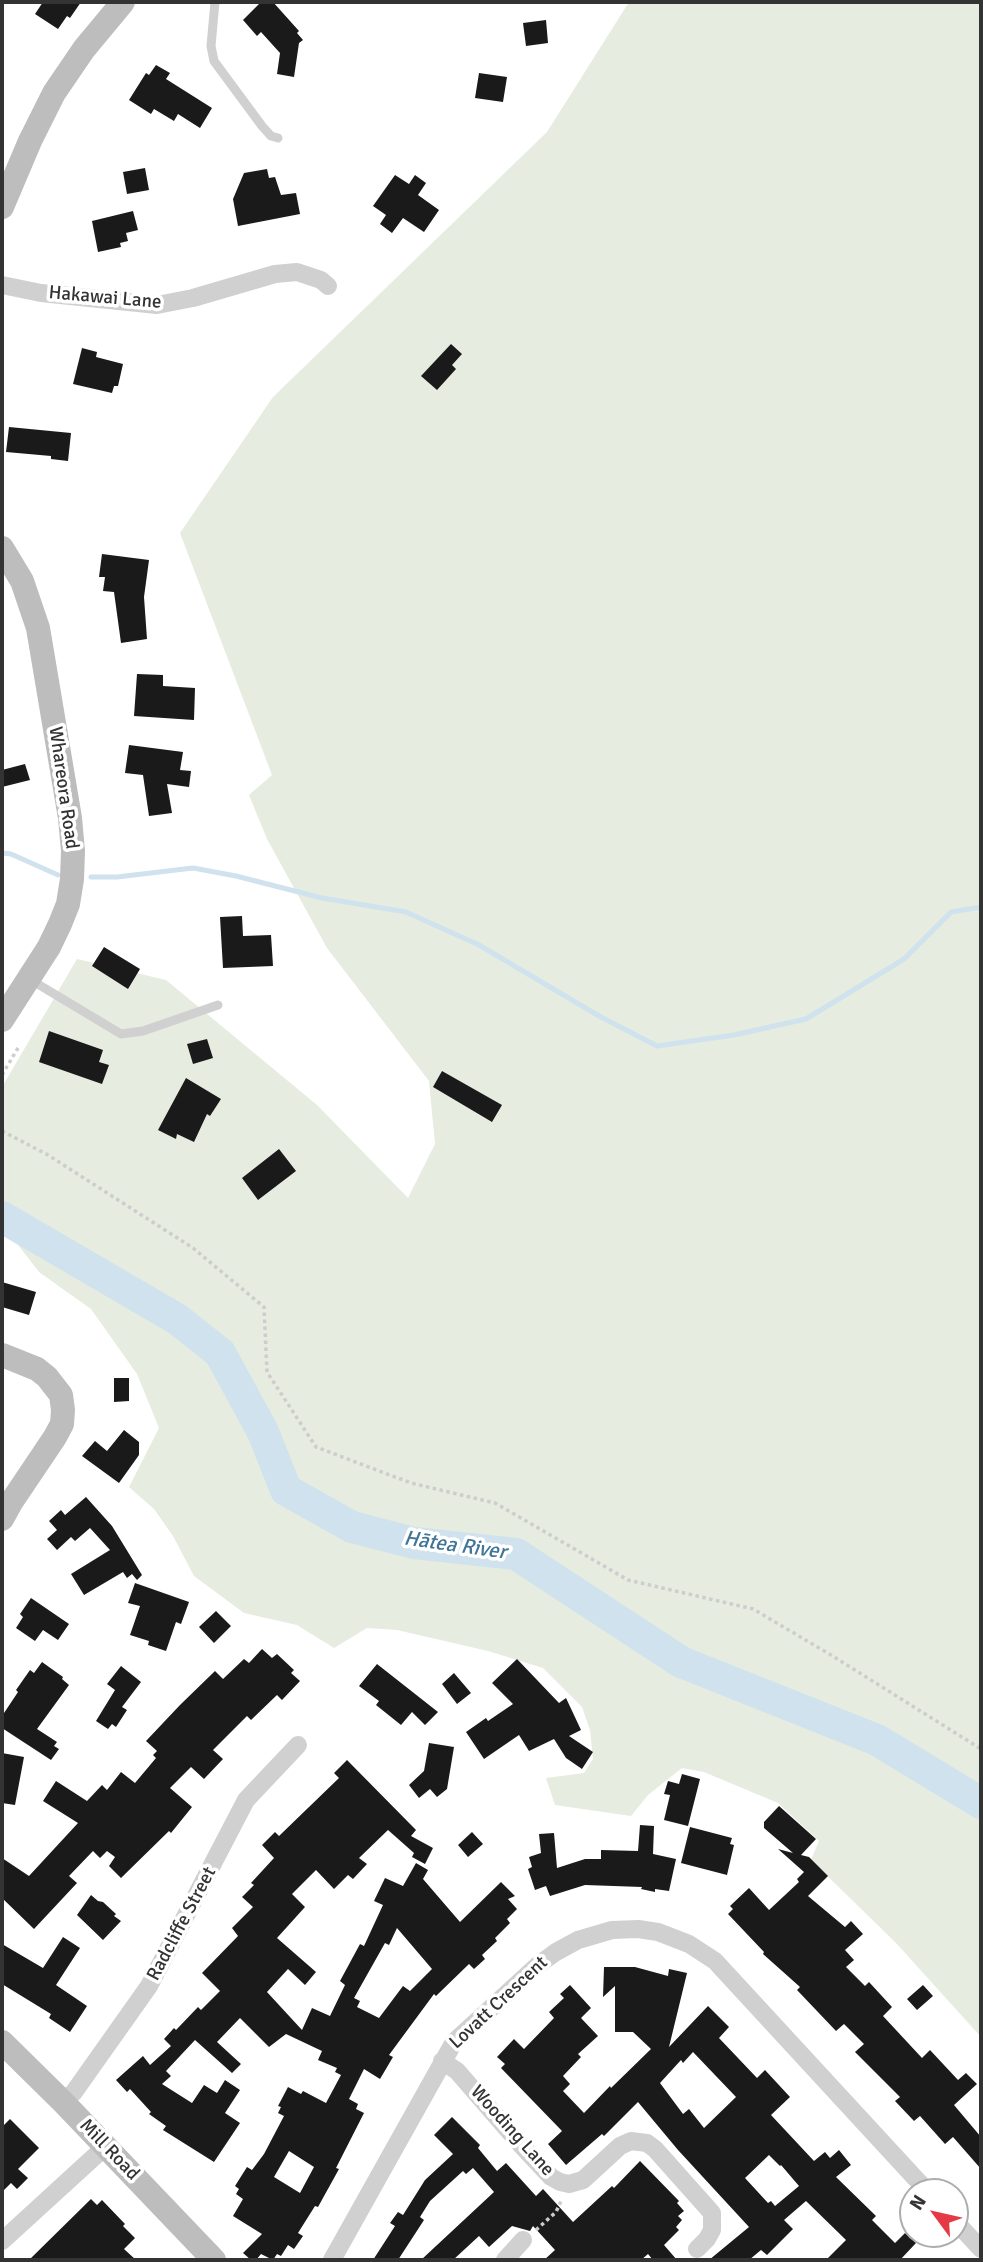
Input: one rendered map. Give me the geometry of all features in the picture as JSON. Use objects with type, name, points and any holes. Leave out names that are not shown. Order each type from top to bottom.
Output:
[{"type":"street","points":[[2,207],[54,93],[84,49],[123,2]]},
{"type":"street","name":"Hakawai Lane","points":[[2,285],[41,293],[157,305],[193,298],[275,274],[297,272],[321,280],[328,286]]},
{"type":"street","name":"Whareora Road","points":[[2,548],[22,582],[38,628],[70,818],[73,851],[68,904],[49,947],[2,1020]]},
{"type":"street","points":[[2,1355],[47,1377],[61,1395],[63,1410],[62,1424],[55,1437],[2,1519]]},
{"type":"street","name":"Radcliffe Street","points":[[63,2102],[74,2092],[149,1986],[246,1800],[298,1745]]},
{"type":"street","name":"Lovatt Crescent","points":[[332,2260],[454,2042],[538,1965],[556,1952],[598,1933],[639,1929],[658,1932],[689,1944],[715,1961],[915,2178]]},
{"type":"street","name":"Mill Road","points":[[2,2042],[214,2260]]},
{"type":"street","name":"Wooding Lane","points":[[442,2061],[457,2071],[551,2177],[569,2184],[583,2180],[620,2146],[631,2141],[647,2143],[712,2213],[712,2230],[697,2249]]},
{"type":"street","points":[[2,2241],[106,2146]]},
{"type":"street","points":[[969,2236],[981,2249]]},
{"type":"street","points":[[505,2260],[523,2240]]},
{"type":"lane","points":[[215,2],[211,46],[214,61],[262,127],[271,136],[278,138]]},
{"type":"lane","points":[[30,979],[121,1034],[143,1031],[218,1005]]},
{"type":"path","points":[[2,1075],[18,1048]]},
{"type":"path","points":[[2,1131],[48,1155],[193,1248],[264,1307],[267,1372],[316,1447],[411,1483],[495,1503],[628,1580],[753,1609],[981,1749]]},
{"type":"path","points":[[523,2240],[556,2212],[569,2184]]},
{"type":"shaded area","points":[[629,2],[981,2],[981,2037],[896,1943],[811,1860],[819,1841],[778,1803],[704,1772],[682,1768],[648,1795],[631,1816],[555,1805],[546,1778],[584,1773],[593,1759],[590,1730],[582,1707],[543,1668],[488,1651],[397,1630],[367,1628],[334,1648],[297,1625],[244,1613],[194,1576],[173,1536],[154,1509],[129,1487],[159,1428],[137,1374],[91,1309],[39,1272],[15,1241],[2,1233],[2,1087],[77,959],[166,980],[317,1105],[408,1198],[435,1144],[429,1081],[327,948],[267,839],[249,795],[272,775],[180,533],[273,397],[547,132]]},
{"type":"building","points":[[43,2],[81,2],[58,29],[35,14]]},
{"type":"building","points":[[261,2],[273,2],[299,31],[297,33],[303,40],[299,43],[294,77],[277,74],[280,53],[261,32],[257,36],[243,20]]},
{"type":"building","points":[[546,20],[548,43],[526,46],[523,23]]},
{"type":"building","points":[[156,65],[170,73],[166,79],[212,108],[200,128],[178,114],[174,121],[154,109],[151,114],[129,100],[146,73],[149,75]]},
{"type":"building","points":[[479,73],[507,77],[503,102],[475,98]]},
{"type":"building","points":[[145,168],[149,190],[127,194],[123,172]]},
{"type":"building","points":[[267,169],[269,178],[275,177],[281,195],[296,193],[300,214],[238,226],[233,199],[244,173]]},
{"type":"building","points":[[395,175],[409,184],[415,175],[426,183],[418,195],[439,210],[424,232],[403,218],[392,233],[380,224],[386,215],[373,206]]},
{"type":"building","points":[[133,211],[138,230],[126,233],[128,241],[120,243],[121,247],[98,252],[92,221]]},
{"type":"building","points":[[451,344],[462,354],[452,365],[456,369],[437,390],[421,376]]},
{"type":"building","points":[[82,348],[97,352],[96,357],[123,364],[118,386],[114,386],[112,393],[73,384]]},
{"type":"building","points":[[9,427],[71,433],[68,461],[51,459],[51,456],[6,452]]},
{"type":"building","points":[[102,554],[149,560],[144,597],[147,639],[121,643],[114,592],[103,591],[105,577],[99,577]]},
{"type":"building","points":[[137,674],[163,675],[163,686],[195,688],[194,720],[134,716]]},
{"type":"building","points":[[129,745],[183,752],[180,770],[191,771],[189,787],[167,784],[172,813],[149,816],[143,775],[125,773]]},
{"type":"building","points":[[25,764],[30,780],[2,787],[2,770]]},
{"type":"building","points":[[242,916],[243,936],[271,935],[273,966],[223,968],[220,917]]},
{"type":"building","points":[[104,947],[140,969],[128,989],[92,966]]},
{"type":"building","points":[[49,1031],[103,1050],[99,1062],[109,1065],[102,1084],[39,1062]]},
{"type":"building","points":[[207,1039],[213,1058],[193,1064],[187,1044]]},
{"type":"building","points":[[442,1071],[502,1105],[492,1122],[433,1087]]},
{"type":"building","points":[[186,1078],[221,1099],[210,1116],[207,1114],[194,1142],[177,1134],[176,1139],[158,1130]]},
{"type":"building","points":[[279,1149],[296,1171],[258,1200],[242,1178]]},
{"type":"building","points":[[2,1282],[36,1292],[29,1315],[2,1307]]},
{"type":"building","points":[[114,1378],[129,1378],[129,1401],[114,1402]]},
{"type":"building","points":[[124,1430],[139,1442],[139,1455],[119,1483],[82,1456],[95,1441],[107,1451]]},
{"type":"building","points":[[86,1497],[112,1526],[142,1575],[137,1580],[132,1574],[127,1578],[123,1572],[84,1595],[71,1574],[110,1550],[90,1528],[75,1541],[71,1537],[57,1550],[47,1539],[57,1530],[49,1521],[61,1510],[65,1515]]},
{"type":"building","points":[[135,1583],[189,1602],[181,1624],[176,1622],[166,1651],[148,1645],[149,1641],[130,1635],[140,1606],[128,1603]]},
{"type":"building","points":[[31,1598],[69,1624],[58,1640],[43,1630],[35,1641],[16,1628],[23,1617],[20,1614]]},
{"type":"building","points":[[216,1611],[231,1626],[214,1643],[199,1627]]},
{"type":"building","points":[[262,1649],[272,1658],[277,1654],[294,1670],[291,1673],[300,1681],[282,1700],[277,1695],[251,1720],[247,1716],[213,1750],[223,1759],[204,1779],[191,1767],[170,1788],[192,1807],[171,1833],[169,1831],[121,1878],[109,1866],[115,1857],[107,1851],[100,1858],[93,1851],[69,1876],[77,1883],[34,1929],[2,1898],[2,1858],[29,1876],[78,1823],[43,1801],[56,1781],[87,1801],[102,1785],[107,1790],[121,1772],[135,1783],[156,1758],[153,1755],[157,1751],[146,1741],[180,1705],[215,1671],[223,1679],[244,1659],[249,1663]]},
{"type":"building","points":[[517,1659],[559,1703],[566,1698],[581,1730],[569,1736],[593,1752],[582,1769],[566,1758],[554,1739],[529,1751],[519,1735],[484,1759],[466,1732],[513,1704],[492,1683]]},
{"type":"building","points":[[42,1662],[63,1677],[69,1685],[37,1729],[57,1742],[54,1746],[59,1749],[51,1760],[2,1728],[2,1716],[18,1692],[16,1690],[30,1670],[34,1673]]},
{"type":"building","points":[[377,1664],[438,1712],[425,1725],[412,1712],[401,1725],[376,1705],[379,1701],[359,1686]]},
{"type":"building","points":[[121,1666],[141,1682],[122,1707],[127,1710],[116,1727],[112,1724],[108,1729],[96,1721],[115,1690],[107,1684]]},
{"type":"building","points":[[454,1673],[471,1693],[457,1704],[442,1684]]},
{"type":"building","points":[[429,1743],[454,1747],[447,1789],[437,1797],[430,1789],[419,1798],[409,1785],[424,1771]]},
{"type":"building","points":[[2,1753],[24,1757],[15,1805],[2,1803]]},
{"type":"building","points":[[347,1760],[416,1830],[411,1836],[433,1848],[425,1864],[412,1857],[414,1853],[388,1830],[359,1858],[367,1864],[353,1879],[348,1875],[334,1889],[316,1870],[292,1894],[305,1907],[277,1938],[316,1972],[305,1985],[288,1969],[267,1992],[302,2030],[312,2008],[330,2016],[345,1985],[340,1981],[360,1944],[364,1946],[383,1905],[374,1901],[385,1878],[403,1886],[416,1863],[428,1870],[423,1879],[460,1922],[501,1882],[515,1896],[508,1899],[517,1909],[507,1919],[510,1923],[495,1938],[497,1941],[482,1955],[485,1959],[474,1969],[469,1964],[436,1996],[434,1994],[389,2055],[393,2057],[380,2079],[364,2069],[349,2099],[358,2104],[356,2109],[364,2113],[336,2168],[339,2169],[318,2207],[315,2206],[298,2233],[303,2236],[294,2249],[288,2245],[281,2256],[277,2254],[273,2260],[261,2254],[256,2260],[251,2260],[243,2253],[262,2234],[233,2216],[243,2199],[236,2194],[239,2189],[235,2186],[247,2167],[252,2170],[264,2154],[284,2116],[278,2113],[281,2107],[278,2106],[288,2087],[301,2094],[303,2091],[326,2103],[341,2075],[335,2072],[337,2068],[318,2060],[322,2051],[286,2034],[269,2047],[240,2018],[217,2042],[241,2064],[232,2073],[195,2040],[166,2071],[171,2076],[162,2084],[192,2103],[204,2085],[217,2093],[225,2080],[240,2090],[225,2113],[240,2123],[214,2162],[163,2130],[166,2126],[149,2114],[151,2112],[130,2089],[127,2092],[116,2080],[143,2056],[150,2065],[171,2046],[164,2039],[174,2028],[176,2030],[198,2007],[201,2010],[220,1991],[202,1973],[238,1936],[232,1928],[253,1907],[242,1897],[274,1858],[262,1845],[275,1832],[279,1836],[339,1778],[334,1773]],"holes":[[[397,1928],[432,1969],[410,1991],[403,1986],[379,2018],[357,2007],[360,2001],[354,1998],[385,1943],[389,1945]],[[289,2151],[314,2167],[300,2193],[274,2177]]]},
{"type":"building","points":[[682,1774],[700,1779],[688,1826],[664,1820],[670,1795],[664,1794],[668,1781],[679,1784]]},
{"type":"building","points":[[779,1806],[816,1839],[801,1855],[809,1857],[828,1876],[808,1896],[845,1927],[851,1921],[863,1934],[845,1950],[854,1960],[846,1967],[865,1986],[869,1982],[892,2007],[883,2016],[922,2058],[930,2050],[958,2080],[966,2073],[977,2084],[954,2105],[981,2137],[981,2169],[953,2137],[945,2144],[920,2116],[914,2121],[895,2101],[900,2097],[855,2052],[864,2044],[844,2024],[836,2031],[797,1990],[800,1987],[763,1954],[728,1914],[733,1909],[730,1906],[749,1888],[769,1910],[799,1882],[797,1879],[804,1872],[778,1849],[793,1853],[764,1828],[764,1822]]},
{"type":"building","points":[[640,1825],[654,1826],[653,1854],[676,1859],[669,1891],[585,1885],[550,1896],[546,1886],[535,1890],[528,1869],[532,1867],[529,1857],[541,1853],[539,1834],[554,1833],[557,1868],[585,1859],[601,1859],[601,1850],[638,1851]]},
{"type":"building","points":[[690,1827],[732,1838],[730,1844],[734,1845],[727,1875],[681,1863]]},
{"type":"building","points":[[472,1832],[483,1844],[468,1857],[458,1845]]},
{"type":"building","points":[[91,1895],[103,1902],[121,1921],[103,1940],[77,1915]]},
{"type":"building","points":[[63,1937],[80,1948],[56,1985],[87,2006],[70,2032],[49,2018],[51,2014],[2,1984],[2,1944],[43,1968]]},
{"type":"building","points":[[604,1967],[635,1967],[668,1976],[669,1969],[687,1973],[669,2047],[708,2006],[729,2027],[719,2038],[757,2078],[765,2070],[790,2097],[771,2115],[814,2161],[825,2152],[830,2158],[839,2150],[851,2165],[836,2177],[876,2216],[872,2220],[895,2243],[899,2239],[899,2248],[911,2248],[900,2260],[826,2260],[846,2240],[806,2201],[784,2220],[793,2229],[767,2255],[761,2250],[749,2260],[709,2260],[749,2227],[638,2102],[604,2136],[602,2134],[566,2165],[548,2144],[562,2131],[501,2068],[505,2064],[497,2057],[514,2039],[524,2049],[554,2018],[549,2012],[564,1998],[560,1994],[570,1985],[591,2008],[581,2018],[598,2036],[578,2054],[581,2057],[563,2076],[570,2084],[563,2091],[584,2113],[651,2049],[633,2032],[615,2032],[615,1986],[603,1997]],"holes":[[[693,2052],[736,2097],[704,2128],[689,2109],[683,2114],[660,2083],[681,2060],[683,2063]],[[769,2155],[799,2186],[775,2206],[771,2201],[768,2203],[745,2178]]]},
{"type":"building","points":[[923,1985],[933,1996],[917,2010],[907,1999]]},
{"type":"building","points":[[452,2117],[480,2145],[478,2148],[497,2171],[506,2163],[536,2196],[543,2189],[573,2222],[612,2186],[614,2188],[640,2161],[679,2201],[677,2203],[684,2211],[678,2216],[682,2220],[676,2227],[679,2230],[664,2245],[677,2260],[653,2260],[648,2254],[641,2260],[544,2260],[555,2250],[533,2226],[530,2231],[512,2226],[489,2247],[479,2236],[453,2260],[421,2260],[494,2192],[473,2168],[466,2174],[463,2171],[430,2201],[420,2217],[424,2220],[398,2260],[373,2260],[395,2226],[390,2223],[398,2212],[403,2215],[425,2180],[453,2154],[434,2135]]},
{"type":"building","points":[[10,2119],[39,2148],[18,2169],[28,2178],[17,2189],[11,2183],[2,2192],[2,2127]]},
{"type":"building","points":[[91,2199],[97,2205],[102,2200],[125,2224],[123,2226],[135,2238],[124,2249],[136,2260],[29,2260]]},
{"type":"waterway","points":[[2,853],[11,854],[58,875]]},
{"type":"waterway","points":[[91,877],[117,877],[193,868],[322,898],[406,912],[479,945],[599,1016],[657,1046],[734,1035],[806,1019],[904,959],[951,912],[981,907]]},
{"type":"waterway","name":"Hātea River","points":[[2,1217],[177,1319],[220,1353],[263,1432],[286,1490],[352,1527],[414,1543],[516,1554],[681,1662],[877,1740],[981,1803]]}]
